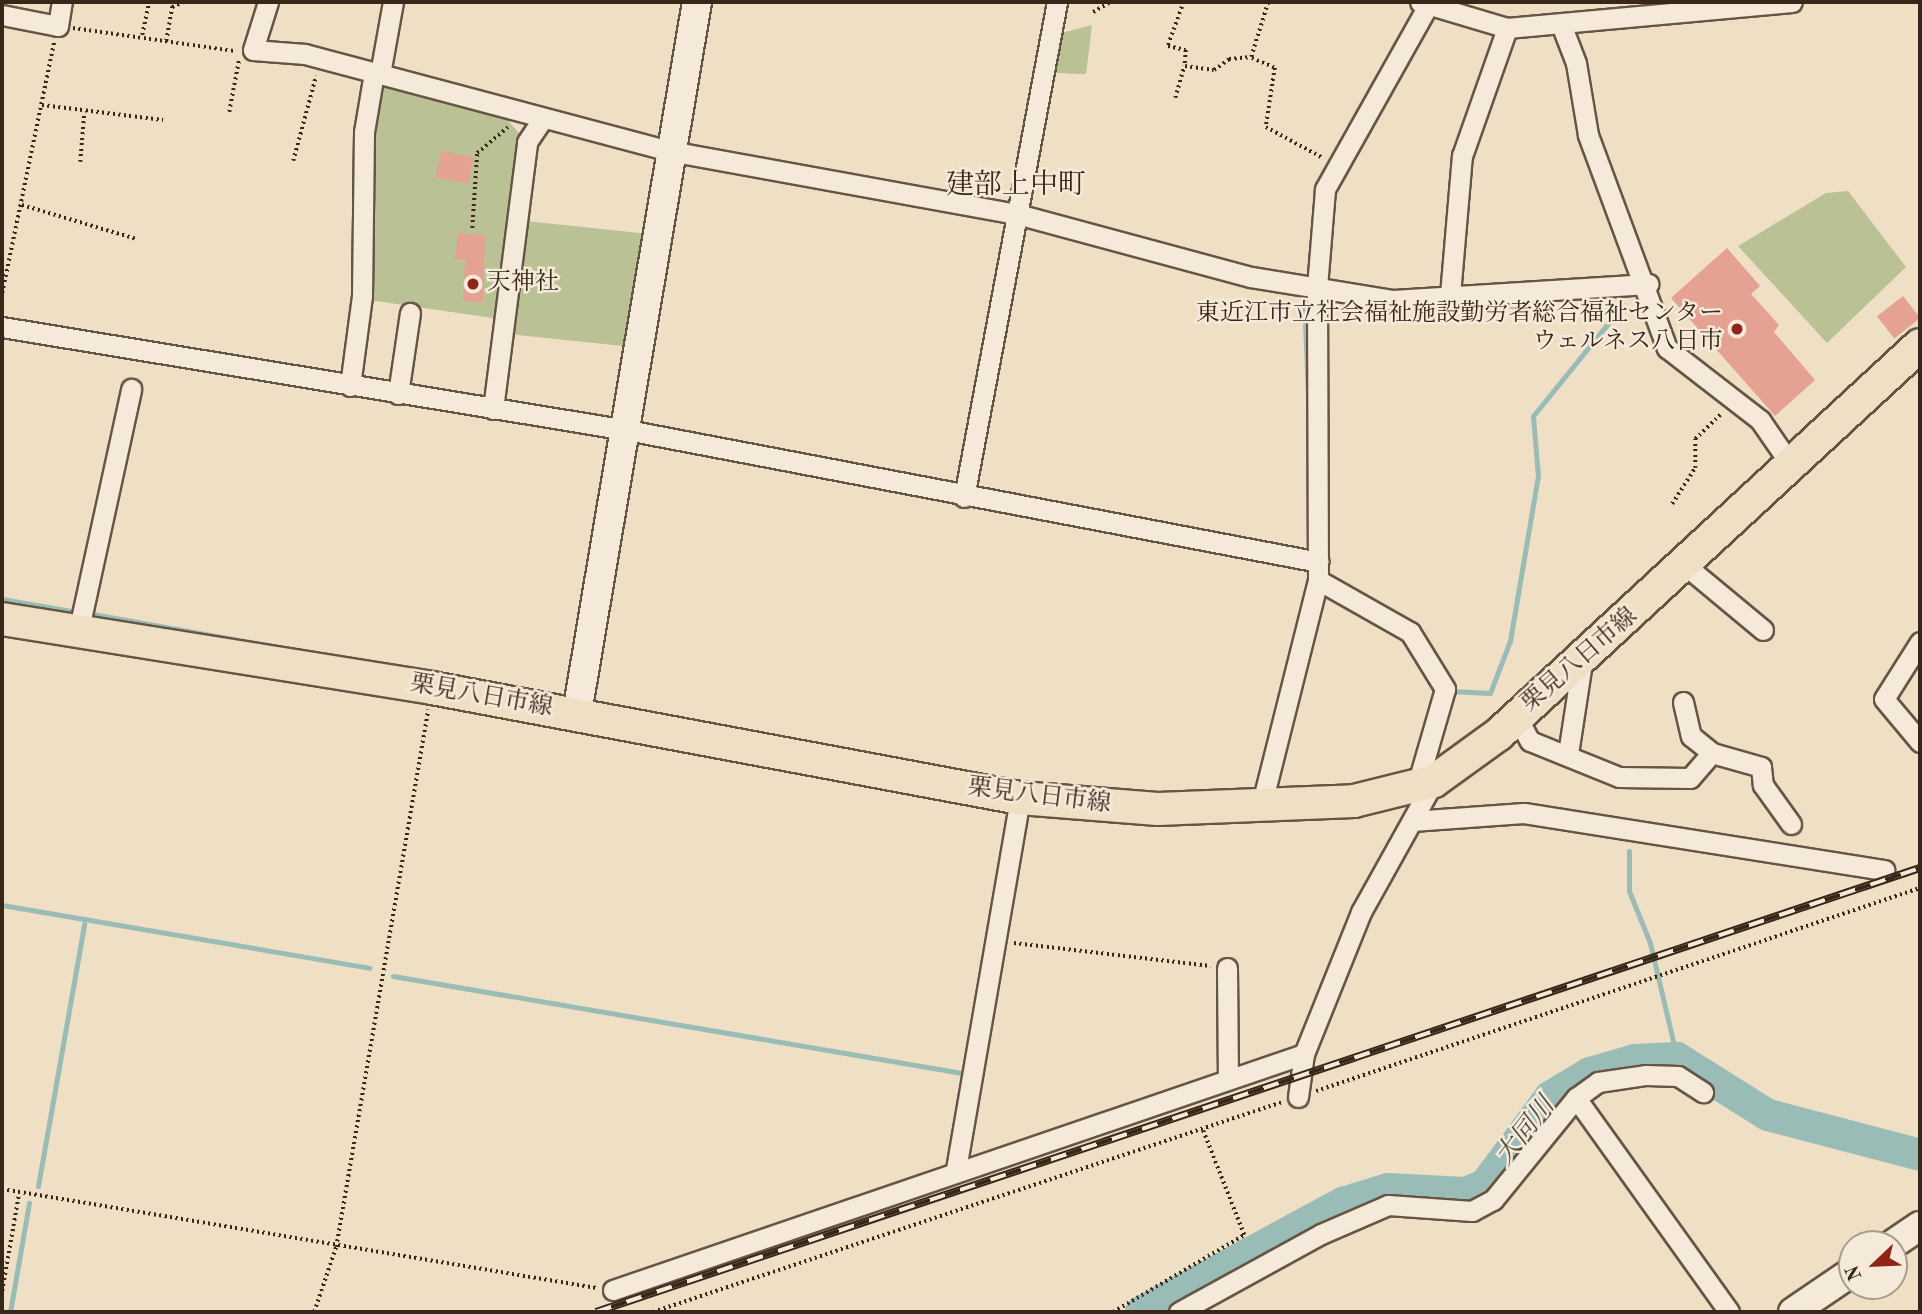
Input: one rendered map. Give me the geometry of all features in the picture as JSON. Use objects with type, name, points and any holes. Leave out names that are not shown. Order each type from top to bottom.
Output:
[{"type":"main road","name":"栗見八日市線","points":[[2,619],[577,713],[1020,799],[1089,807],[1261,807],[1425,785],[1517,717],[1582,662],[1920,345]]},
{"type":"street","points":[[2,15],[58,26],[62,2]]},
{"type":"street","points":[[268,2],[253,50],[321,59],[670,151],[1017,214],[1251,277],[1393,300],[1648,284]]},
{"type":"street","points":[[349,386],[362,296],[364,132],[393,2]]},
{"type":"street","points":[[577,713],[627,430],[670,151],[697,2]]},
{"type":"street","points":[[964,497],[1057,2]]},
{"type":"street","points":[[1261,807],[1319,571],[1319,223],[1336,167],[1423,4],[1507,27],[1560,24],[1632,9],[1792,2]]},
{"type":"street","points":[[1560,24],[1576,63],[1598,167],[1648,284],[1667,348],[1760,420],[1791,465]]},
{"type":"street","points":[[1450,295],[1462,156],[1507,27]]},
{"type":"street","points":[[493,409],[527,142],[533,117]]},
{"type":"street","points":[[398,394],[410,313]]},
{"type":"street","points":[[2,327],[627,430],[1319,571],[1410,632],[1446,689],[1425,785],[1412,821],[1361,912],[1304,1054],[1298,1097]]},
{"type":"street","points":[[78,633],[131,389]]},
{"type":"street","points":[[1686,566],[1763,631]]},
{"type":"street","points":[[1920,642],[1884,699],[1920,742]]},
{"type":"street","points":[[1568,754],[1582,662]]},
{"type":"street","points":[[1683,702],[1691,736],[1712,753],[1761,767],[1763,785],[1791,824]]},
{"type":"street","points":[[1517,717],[1530,741],[1568,754],[1588,770],[1619,778],[1690,778],[1712,753]]},
{"type":"street","points":[[956,1169],[1020,799]]},
{"type":"street","points":[[1412,821],[1524,813],[1885,870]]},
{"type":"street","points":[[1227,968],[1228,1079]]},
{"type":"street","points":[[613,1290],[956,1169],[1304,1054]]},
{"type":"street","points":[[1179,1312],[1321,1234],[1388,1205],[1472,1211],[1493,1200],[1576,1098],[1598,1082],[1646,1075],[1678,1076],[1703,1092]]},
{"type":"street","points":[[1576,1098],[1729,1312]]},
{"type":"street","points":[[1793,1312],[1838,1281]]},
{"type":"path","points":[[142,35],[149,2]]},
{"type":"path","points":[[166,41],[172,7],[183,2]]},
{"type":"path","points":[[1094,12],[1110,2]]},
{"type":"path","points":[[1175,98],[1185,66],[1186,50],[1168,46],[1184,2]]},
{"type":"path","points":[[1251,57],[1268,2]]},
{"type":"path","points":[[2,293],[58,26],[142,35],[240,52],[229,112]]},
{"type":"path","points":[[1185,66],[1214,70],[1229,59],[1251,57],[1275,68],[1266,127],[1336,167]]},
{"type":"path","points":[[293,161],[321,59]]},
{"type":"path","points":[[42,106],[163,120]]},
{"type":"path","points":[[80,162],[85,113]]},
{"type":"path","points":[[472,228],[477,153],[533,117]]},
{"type":"path","points":[[22,205],[137,239]]},
{"type":"path","points":[[1672,504],[1695,468],[1695,439],[1736,400]]},
{"type":"path","points":[[314,1312],[336,1247],[432,688]]},
{"type":"path","points":[[653,1312],[1642,984],[1920,888]]},
{"type":"path","points":[[995,941],[1227,968]]},
{"type":"path","points":[[1113,1312],[1244,1235],[1203,1130]]},
{"type":"path","points":[[2,1189],[336,1247],[613,1290]]},
{"type":"path","points":[[2,1291],[20,1192]]},
{"type":"green space","points":[[1092,25],[1086,74],[1052,73],[1058,34]]},
{"type":"green space","points":[[380,81],[502,114],[519,133],[500,319],[369,300],[376,181],[370,133]]},
{"type":"green space","points":[[1848,191],[1906,267],[1827,343],[1738,246],[1826,193]]},
{"type":"green space","points":[[525,221],[642,233],[630,347],[513,334]]},
{"type":"building","points":[[441,151],[473,157],[468,184],[436,178]]},
{"type":"building","points":[[458,233],[485,236],[483,302],[463,301],[465,260],[455,259]]},
{"type":"building","name":"東近江市立社会福祉施設勤労者総合福祉センター ウェルネス八日市","points":[[1727,248],[1760,286],[1751,294],[1779,325],[1774,332],[1815,380],[1775,416],[1671,298]]},
{"type":"building","points":[[1903,296],[1920,318],[1894,338],[1877,316]]},
{"type":"waterway","points":[[1304,297],[1308,395]]},
{"type":"waterway","points":[[1452,691],[1490,693],[1510,641],[1538,476],[1533,416],[1623,305]]},
{"type":"waterway","points":[[2,599],[77,612]]},
{"type":"waterway","points":[[87,613],[318,654]]},
{"type":"waterway","points":[[1629,851],[1629,891],[1650,943],[1677,1058]]},
{"type":"waterway","points":[[2,905],[370,968]]},
{"type":"waterway","points":[[38,1186],[84,924]]},
{"type":"waterway","points":[[393,976],[968,1074]]},
{"type":"waterway","name":"大同川","points":[[1141,1312],[1343,1203],[1388,1189],[1465,1193],[1485,1185],[1550,1097],[1590,1073],[1635,1060],[1677,1058],[1768,1115],[1920,1155]]},
{"type":"waterway","points":[[10,1312],[29,1203]]},
{"type":"railway","points":[[596,1312],[1920,868]]},
{"type":"place","name":"天神社","points":[[473,284]]},
{"type":"place","name":"東近江市立社会福祉施設勤労者総合福祉センター ウェルネス八日市","points":[[1737,329]]},
{"type":"district","name":"建部上中町","points":[[1016,186]]}]
